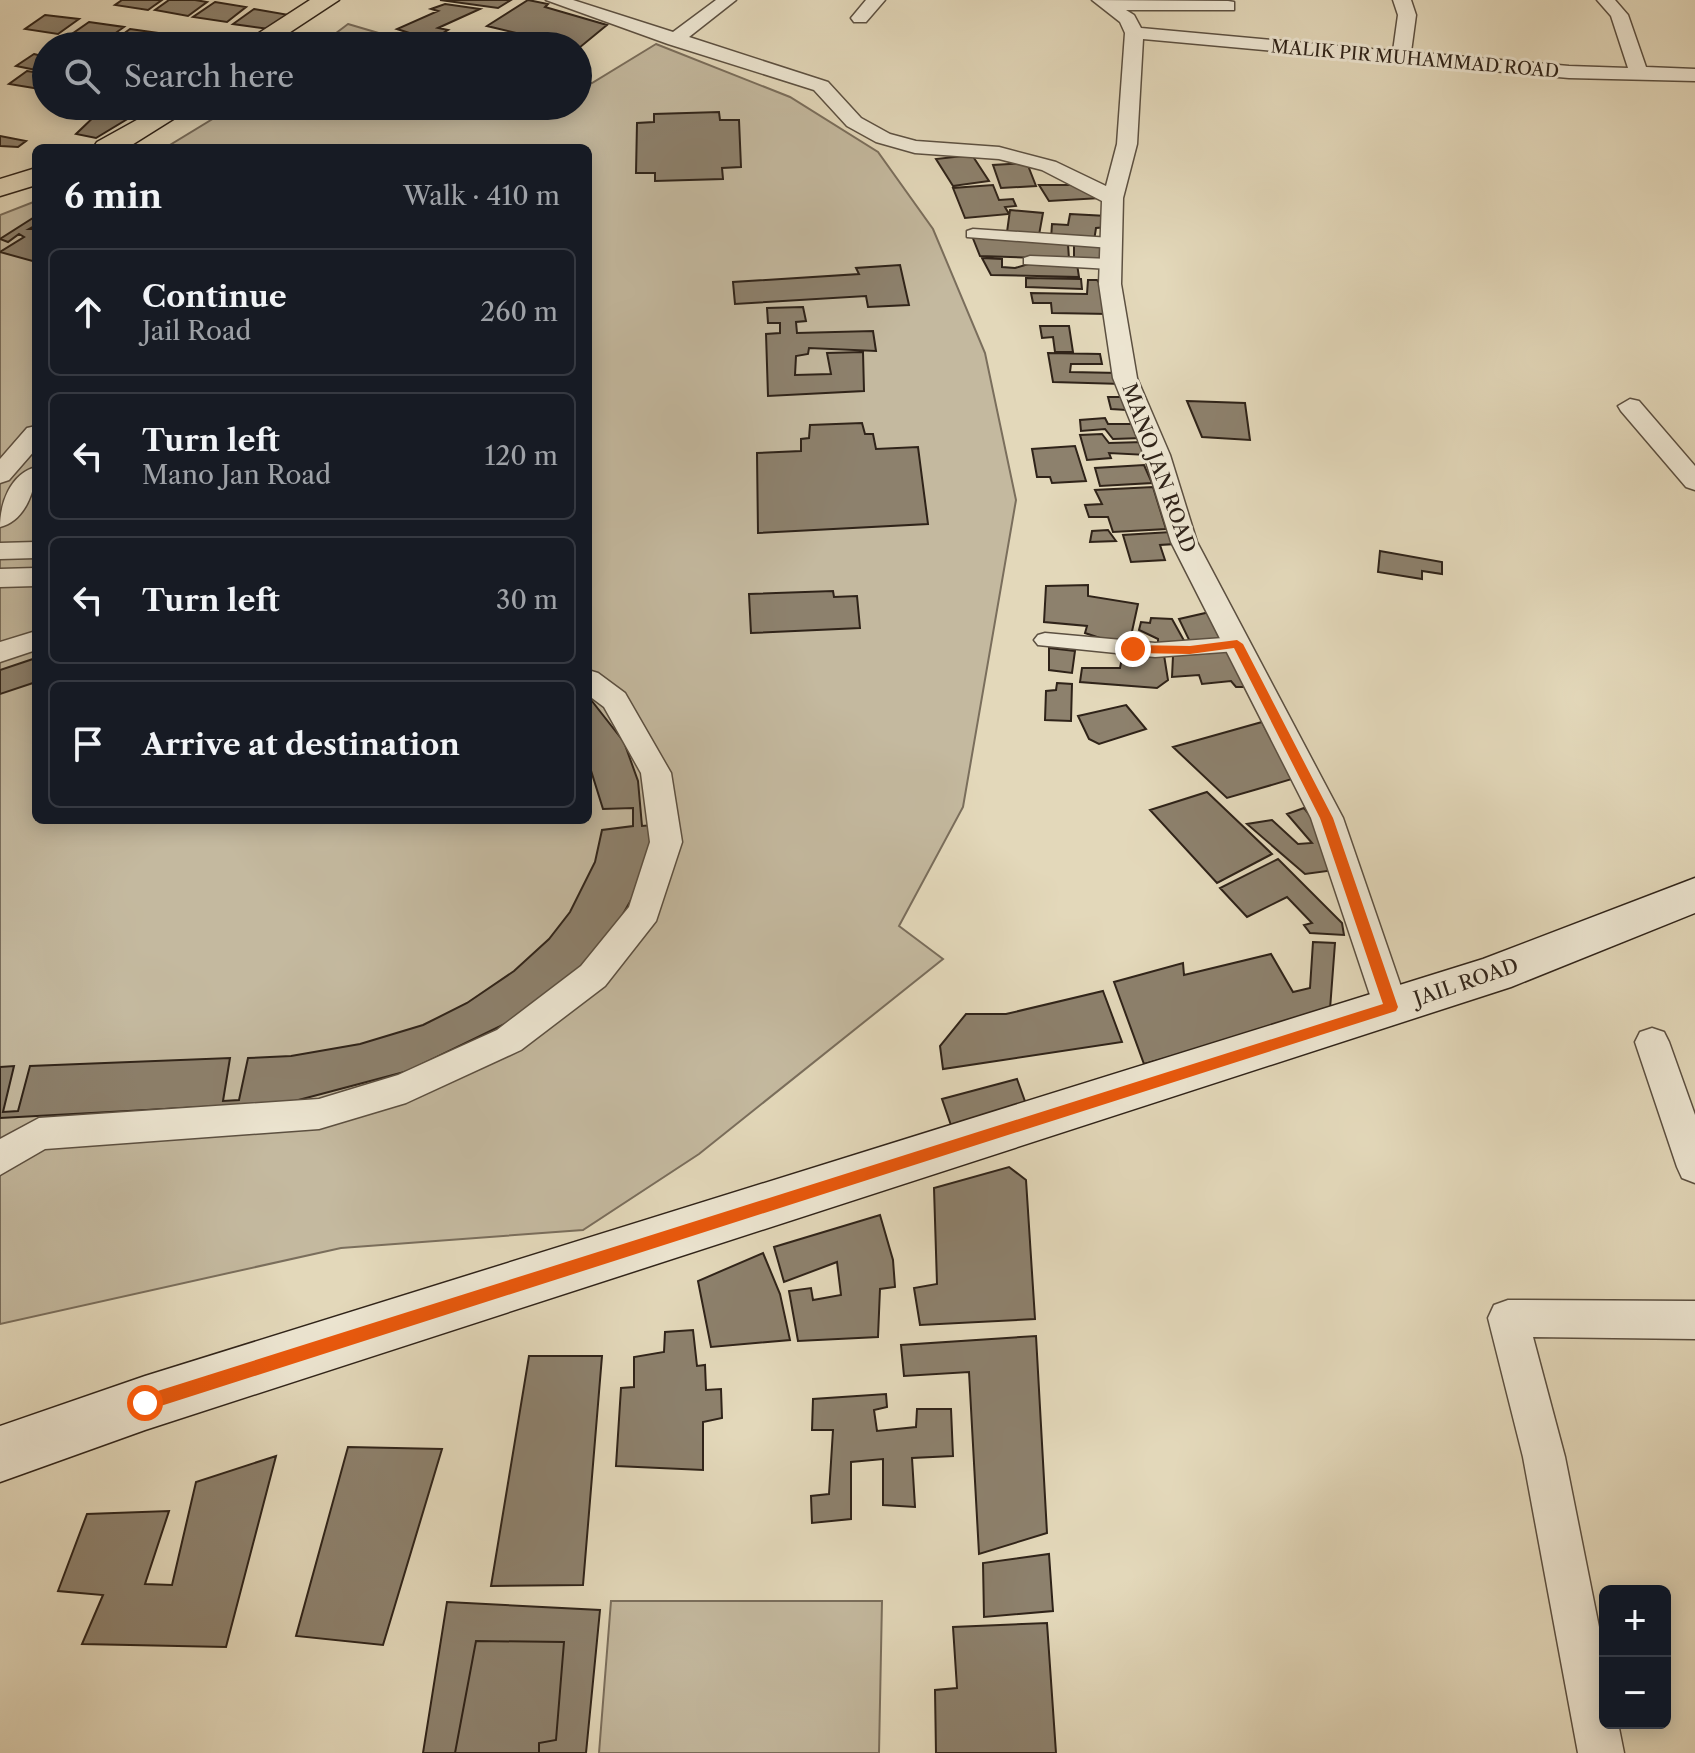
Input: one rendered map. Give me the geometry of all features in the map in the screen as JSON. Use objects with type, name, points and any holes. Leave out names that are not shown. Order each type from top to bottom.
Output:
[{"type":"main road","points":[[275,32],[327,0]]},
{"type":"main road","points":[[294,32],[342,0]]},
{"type":"main road","points":[[89,144],[131,120]]},
{"type":"main road","points":[[114,144],[156,120]]},
{"type":"main road","points":[[0,177],[32,167]]},
{"type":"main road","points":[[0,188],[32,177]]},
{"type":"main road","name":"JAIL ROAD","points":[[0,1454],[145,1403],[1495,974],[1690,904]]},
{"type":"street","points":[[555,0],[821,86],[854,122],[883,138],[915,147],[1012,156],[1049,166],[1113,198]]},
{"type":"street","points":[[607,17],[633,0]]},
{"type":"street","points":[[674,40],[727,0]]},
{"type":"street","points":[[860,18],[876,0]]},
{"type":"street","points":[[1401,56],[1407,15],[1402,0]]},
{"type":"street","points":[[1606,0],[1619,15],[1638,71]]},
{"type":"street","points":[[1104,2],[1200,2],[1228,6]]},
{"type":"street","points":[[1104,2],[1128,19],[1134,33]]},
{"type":"street","name":"MALIK PIR MUHAMMAD ROAD","points":[[1134,33],[1584,73],[1614,75],[1638,71],[1695,75]]},
{"type":"street","name":"MANO JAN ROAD","points":[[1134,33],[1127,144],[1113,198],[1110,284],[1125,378],[1157,455],[1184,542],[1327,818],[1391,1007]]},
{"type":"street","points":[[973,234],[1111,253]]},
{"type":"street","points":[[1030,261],[1111,253]]},
{"type":"street","points":[[1630,406],[1695,482]]},
{"type":"street","points":[[0,475],[32,438]]},
{"type":"street","points":[[0,519],[32,480]]},
{"type":"street","points":[[0,551],[32,550]]},
{"type":"street","points":[[0,578],[32,577]]},
{"type":"street","points":[[1045,640],[1155,650],[1237,644]]},
{"type":"street","points":[[0,652],[32,641]]},
{"type":"street","points":[[0,1159],[39,1134],[319,1114],[406,1088],[509,1040],[593,976],[644,912],[666,842],[656,773],[615,700],[592,683]]},
{"type":"street","points":[[1652,1042],[1695,1167]]},
{"type":"street","points":[[1601,1753],[1544,1457],[1508,1318],[1695,1320]]},
{"type":"shaded area","points":[[348,24],[375,32],[337,32]]},
{"type":"shaded area","points":[[656,44],[790,97],[878,152],[933,229],[985,353],[1016,500],[963,807],[899,926],[943,959],[699,1154],[583,1230],[341,1248],[0,1324],[0,215],[32,203],[32,824],[592,824],[592,144],[172,144],[211,120],[592,120],[592,83]]},
{"type":"shaded area","points":[[611,1601],[882,1601],[879,1753],[599,1753]]},
{"type":"building","points":[[122,0],[162,0],[148,10],[115,5]]},
{"type":"building","points":[[169,0],[207,2],[188,16],[155,10]]},
{"type":"building","points":[[440,0],[511,0],[498,8]]},
{"type":"building","points":[[528,0],[607,25],[592,37],[592,32],[512,32],[487,26]]},
{"type":"building","points":[[215,2],[246,7],[227,22],[193,17]]},
{"type":"building","points":[[445,4],[480,9],[438,28],[448,30],[445,32],[406,32],[397,29],[438,11],[431,9]]},
{"type":"building","points":[[254,9],[289,15],[269,29],[233,24]]},
{"type":"building","points":[[45,15],[79,19],[61,32],[25,29]]},
{"type":"building","points":[[89,22],[124,27],[117,32],[75,32]]},
{"type":"building","points":[[32,55],[32,69],[16,66]]},
{"type":"building","points":[[27,71],[32,72],[32,88],[9,84]]},
{"type":"building","points":[[719,112],[720,120],[739,120],[741,167],[722,168],[723,179],[655,181],[655,173],[636,173],[637,123],[654,122],[654,114]]},
{"type":"building","points":[[91,120],[126,120],[96,138],[76,134]]},
{"type":"building","points":[[0,136],[26,141],[18,147],[0,146]]},
{"type":"building","points":[[972,155],[989,181],[953,186],[936,159]]},
{"type":"building","points":[[1027,163],[1036,186],[1001,188],[993,165]]},
{"type":"building","points":[[993,185],[999,200],[1013,199],[1016,206],[1005,207],[1009,214],[965,218],[953,188]]},
{"type":"building","points":[[1039,185],[1080,185],[1102,198],[1049,201]]},
{"type":"building","points":[[1010,210],[1043,213],[1039,235],[1007,232]]},
{"type":"building","points":[[1070,214],[1107,216],[1108,227],[1096,228],[1094,241],[1051,239],[1052,224],[1068,225]]},
{"type":"building","points":[[32,219],[32,227],[29,229],[32,229],[32,261],[0,252],[24,237],[19,234],[8,242],[0,239]]},
{"type":"building","points":[[972,236],[1068,244],[1069,259],[980,256]]},
{"type":"building","points":[[1074,243],[1105,244],[1106,262],[1074,259]]},
{"type":"building","points":[[982,258],[1002,259],[1002,267],[1015,268],[1032,263],[1077,264],[1079,277],[991,275]]},
{"type":"building","points":[[900,265],[909,305],[868,307],[866,296],[735,304],[733,282],[859,274],[856,268]]},
{"type":"building","points":[[1026,278],[1081,279],[1082,289],[1026,287]]},
{"type":"building","points":[[1088,280],[1097,280],[1107,294],[1109,314],[1052,313],[1051,303],[1033,303],[1031,293],[1087,294]]},
{"type":"building","points":[[803,307],[806,321],[796,322],[797,333],[873,331],[876,351],[809,348],[808,354],[796,356],[795,375],[831,374],[827,353],[863,352],[864,391],[768,396],[766,334],[780,333],[780,323],[768,323],[767,308]]},
{"type":"building","points":[[1040,326],[1069,326],[1073,352],[1055,352],[1053,337],[1042,338]]},
{"type":"building","points":[[1048,353],[1100,354],[1102,364],[1071,364],[1070,372],[1119,373],[1122,384],[1053,382]]},
{"type":"building","points":[[1108,397],[1122,397],[1126,410],[1111,409]]},
{"type":"building","points":[[1187,401],[1245,403],[1250,440],[1202,437]]},
{"type":"building","points":[[1105,418],[1108,424],[1139,424],[1142,438],[1113,439],[1105,429],[1081,431],[1080,420]]},
{"type":"building","points":[[862,423],[865,434],[873,434],[876,449],[918,447],[928,524],[758,533],[757,453],[801,451],[801,439],[809,438],[810,425]]},
{"type":"building","points":[[1102,434],[1109,443],[1143,442],[1147,455],[1109,453],[1111,458],[1087,460],[1080,435]]},
{"type":"building","points":[[1075,446],[1086,481],[1052,483],[1050,477],[1037,477],[1032,449]]},
{"type":"building","points":[[1144,465],[1152,483],[1100,486],[1095,468]]},
{"type":"building","points":[[1153,487],[1166,529],[1113,532],[1108,517],[1089,517],[1085,505],[1102,504],[1095,490]]},
{"type":"building","points":[[1108,530],[1116,541],[1090,542],[1092,531]]},
{"type":"building","points":[[1171,532],[1175,544],[1160,545],[1165,560],[1131,562],[1123,535]]},
{"type":"building","points":[[1380,551],[1442,562],[1442,574],[1422,571],[1422,579],[1378,572]]},
{"type":"building","points":[[1088,585],[1088,596],[1138,604],[1131,636],[1139,638],[1133,649],[1085,633],[1087,626],[1044,622],[1046,586]]},
{"type":"building","points":[[833,591],[834,597],[857,596],[860,628],[751,633],[749,594]]},
{"type":"building","points":[[1210,612],[1227,641],[1192,646],[1179,619]]},
{"type":"building","points":[[1151,618],[1172,619],[1187,646],[1158,645],[1158,639],[1139,630],[1141,622],[1150,623]]},
{"type":"building","points":[[1049,648],[1075,651],[1072,673],[1049,670]]},
{"type":"building","points":[[1230,649],[1251,687],[1236,687],[1231,681],[1202,684],[1199,675],[1172,677],[1173,656]]},
{"type":"building","points":[[1123,653],[1164,655],[1168,680],[1157,688],[1080,682],[1082,668],[1120,668]]},
{"type":"building","points":[[32,659],[32,683],[0,694],[0,670]]},
{"type":"building","points":[[1057,683],[1072,684],[1071,721],[1045,720],[1046,691],[1056,690]]},
{"type":"building","points":[[592,701],[624,742],[638,781],[642,826],[653,825],[652,844],[635,893],[611,935],[570,978],[513,1020],[408,1071],[291,1102],[0,1118],[0,1067],[14,1066],[3,1112],[18,1111],[30,1066],[230,1058],[223,1101],[239,1100],[248,1058],[291,1056],[360,1044],[423,1025],[467,1003],[514,971],[549,939],[570,912],[595,862],[602,830],[633,826],[633,808],[603,809],[592,774]]},
{"type":"building","points":[[1126,705],[1146,729],[1099,744],[1089,739],[1078,716]]},
{"type":"building","points":[[1262,722],[1292,779],[1227,798],[1173,747]]},
{"type":"building","points":[[1207,792],[1272,854],[1217,883],[1150,810]]},
{"type":"building","points":[[1304,808],[1325,834],[1335,870],[1305,874],[1247,824],[1272,820],[1298,844],[1312,843],[1287,814]]},
{"type":"building","points":[[1278,859],[1342,923],[1344,935],[1310,933],[1304,925],[1312,923],[1287,897],[1247,917],[1220,888]]},
{"type":"building","points":[[1313,942],[1335,943],[1330,1009],[1305,1020],[1144,1064],[1114,982],[1183,963],[1184,975],[1271,954],[1293,992],[1310,988]]},
{"type":"building","points":[[1103,991],[1122,1042],[943,1069],[940,1046],[966,1014],[1006,1014]]},
{"type":"building","points":[[1017,1079],[1027,1107],[954,1134],[942,1099]]},
{"type":"building","points":[[1009,1167],[1026,1180],[1035,1319],[920,1325],[914,1288],[937,1284],[934,1188]]},
{"type":"building","points":[[880,1215],[893,1260],[895,1287],[880,1289],[878,1337],[798,1341],[789,1291],[811,1288],[813,1300],[841,1295],[837,1262],[784,1282],[774,1247]]},
{"type":"building","points":[[763,1253],[780,1294],[790,1340],[711,1347],[698,1281]]},
{"type":"building","points":[[693,1330],[697,1366],[705,1365],[706,1390],[721,1389],[722,1418],[703,1422],[703,1470],[616,1466],[621,1388],[634,1387],[634,1357],[664,1352],[665,1332]]},
{"type":"building","points":[[1036,1336],[1047,1533],[979,1554],[969,1372],[904,1376],[901,1345]]},
{"type":"building","points":[[529,1356],[602,1356],[583,1585],[491,1586]]},
{"type":"building","points":[[886,1394],[887,1407],[874,1410],[877,1431],[916,1427],[917,1409],[951,1409],[953,1456],[912,1458],[915,1507],[883,1505],[883,1459],[851,1462],[851,1519],[812,1523],[811,1496],[829,1494],[833,1430],[812,1430],[813,1399]]},
{"type":"building","points":[[348,1447],[442,1449],[383,1645],[296,1636]]},
{"type":"building","points":[[276,1456],[226,1647],[82,1644],[103,1595],[58,1591],[87,1514],[169,1511],[145,1584],[172,1585],[196,1482]]},
{"type":"building","points":[[1049,1554],[1053,1611],[984,1617],[983,1563]]},
{"type":"building","points":[[447,1602],[600,1610],[586,1753],[423,1753]]},
{"type":"building","points":[[1047,1623],[1056,1753],[936,1753],[935,1690],[957,1688],[953,1627]]},
{"type":"building","points":[[476,1641],[564,1642],[556,1740],[539,1743],[539,1753],[455,1753]]},
{"type":"route","points":[[145,1403],[1391,1007],[1327,818],[1237,644],[1190,650],[1133,649]]}]
